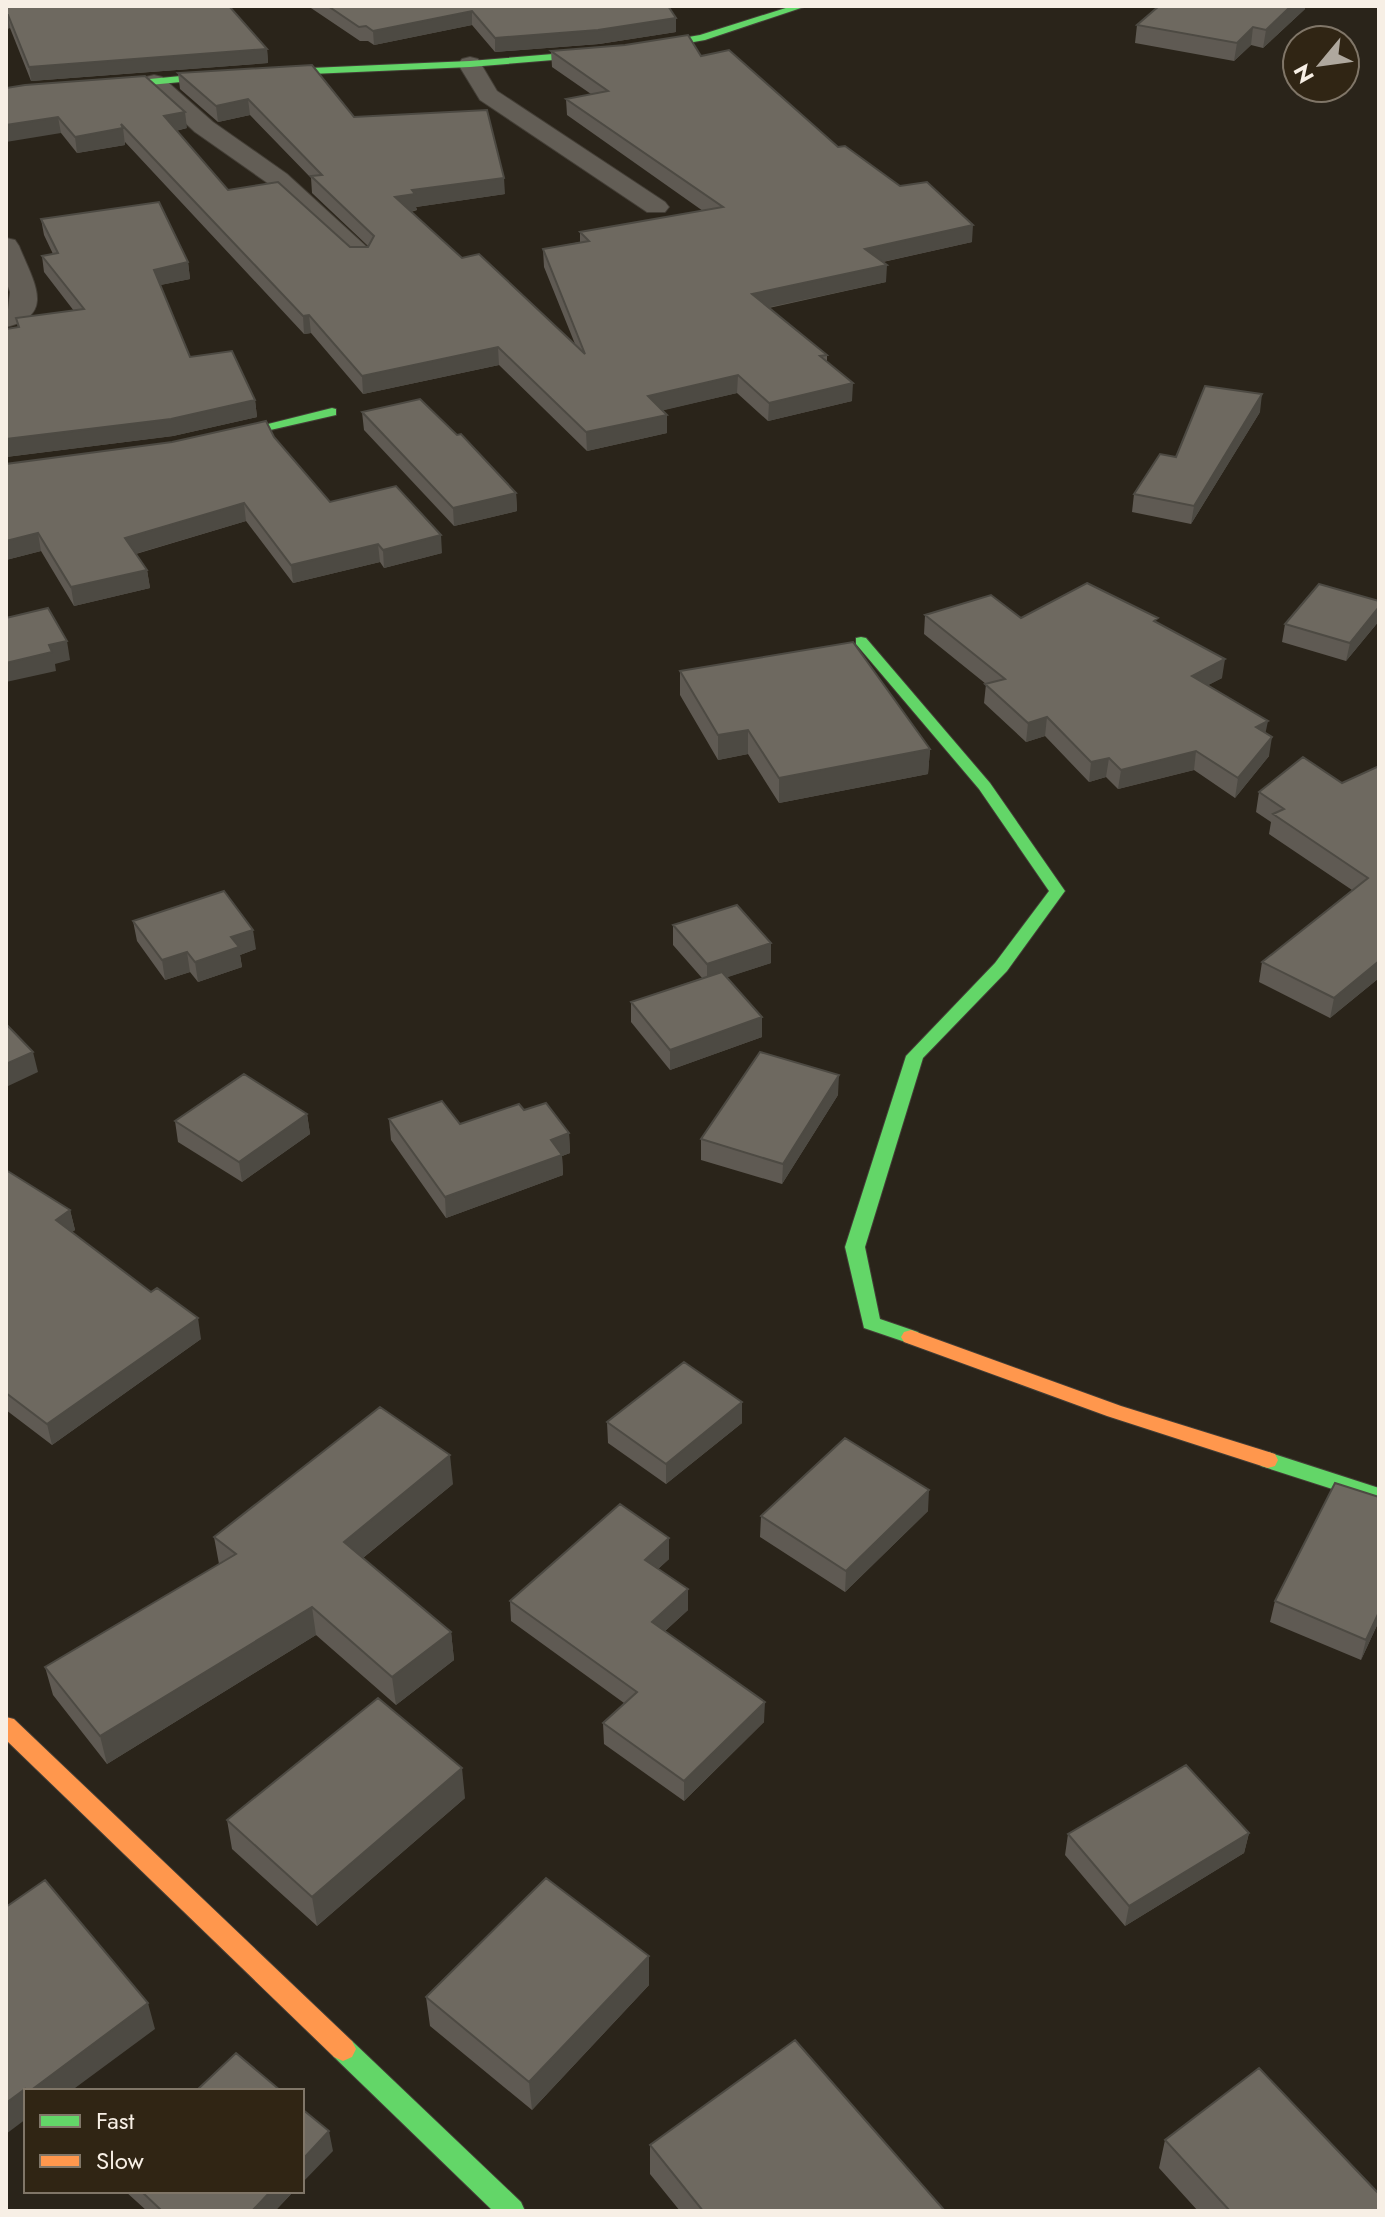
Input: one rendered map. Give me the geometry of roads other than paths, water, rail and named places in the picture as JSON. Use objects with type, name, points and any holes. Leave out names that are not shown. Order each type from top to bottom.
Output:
[{"type":"street","points":[[6,92],[223,75],[470,64],[494,59],[596,54],[671,46],[759,23],[802,6]]},
{"type":"street","points":[[470,64],[488,95],[656,207]]},
{"type":"street","points":[[154,82],[204,127],[278,179],[360,255]]},
{"type":"street","points":[[6,246],[24,292],[23,310],[6,319]]},
{"type":"street","points":[[188,445],[332,412]]},
{"type":"street","points":[[861,641],[985,786],[1057,891],[1001,967],[915,1056],[855,1247],[871,1323],[1114,1411],[1379,1496]]},
{"type":"street","points":[[6,1726],[512,2211]]}]
